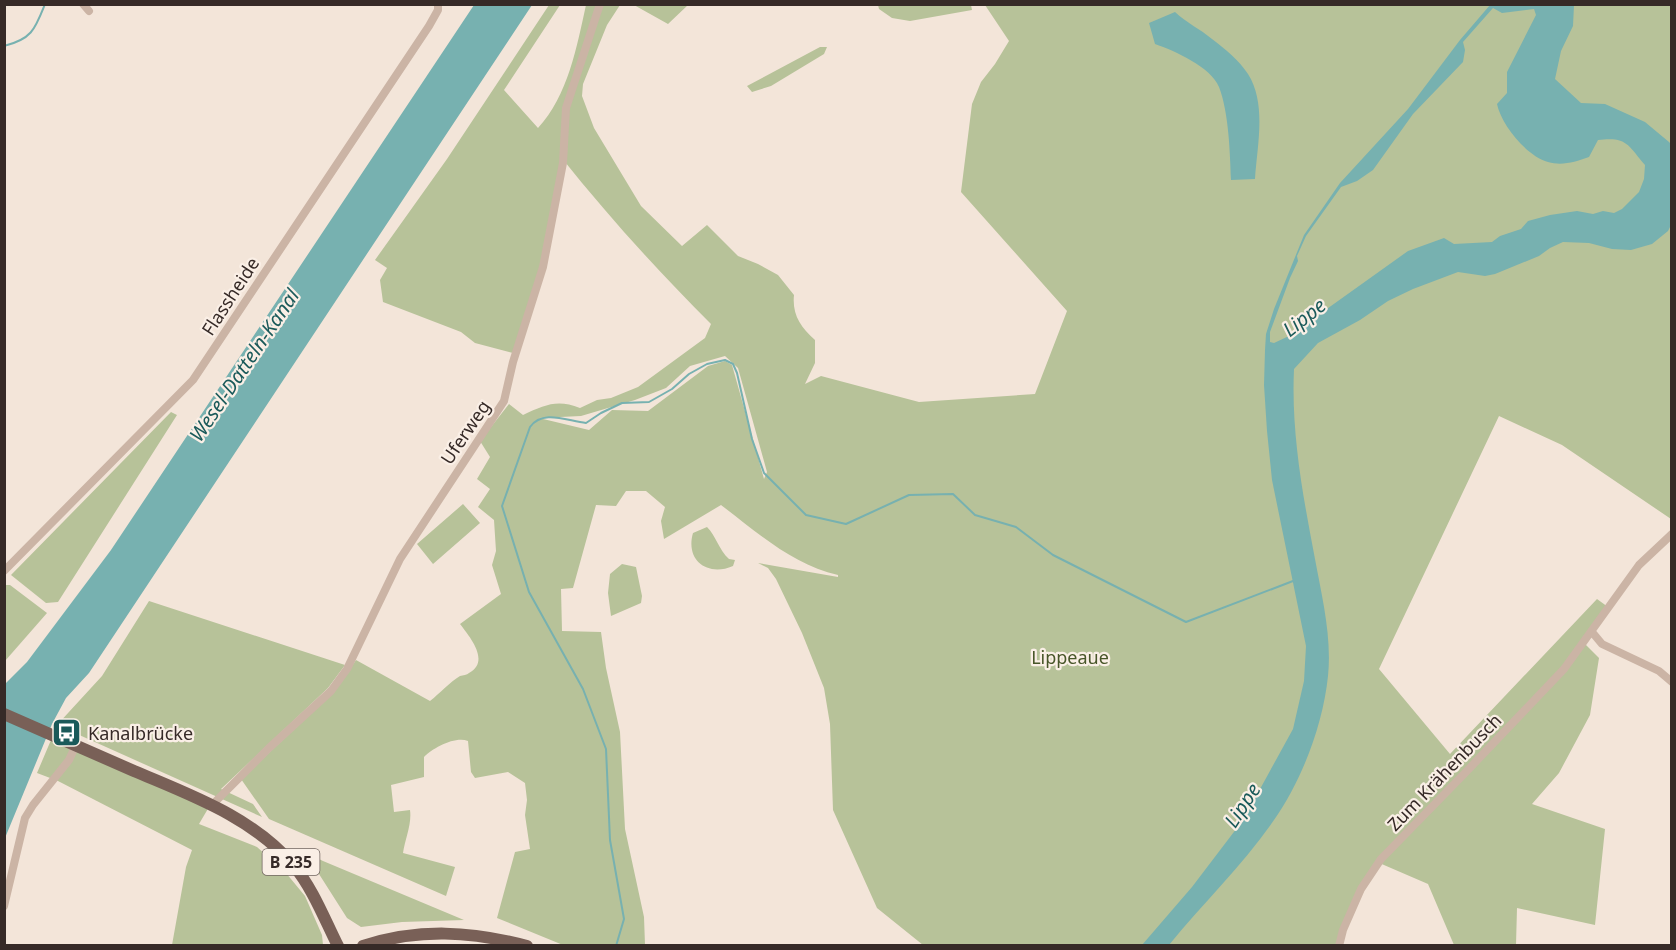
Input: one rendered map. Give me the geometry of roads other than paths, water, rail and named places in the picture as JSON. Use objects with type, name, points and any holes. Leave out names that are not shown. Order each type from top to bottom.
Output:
[{"type":"main road","name":"B 235","points":[[4,714],[200,799],[258,833],[295,867],[309,887],[338,945]]},
{"type":"main road","points":[[363,945],[403,936],[439,933],[481,935],[527,945]]},
{"type":"street","name":"Flassheide","points":[[4,571],[194,380],[429,26],[438,9],[438,4]]},
{"type":"street","name":"Uferweg","points":[[211,806],[331,691],[347,669],[400,559],[504,401],[513,362],[539,282],[547,247],[562,162],[566,108],[600,4]]},
{"type":"street","name":"Zum Krähenbusch","points":[[1339,945],[1361,889],[1381,859],[1564,669],[1640,565],[1671,534]]},
{"type":"street","points":[[1592,632],[1602,644],[1659,671],[1671,682]]},
{"type":"street","points":[[4,906],[25,818],[69,760],[76,746]]},
{"type":"water","name":"Wesel-Datteln-Kanal","points":[[474,5],[532,5],[89,673],[66,698],[52,724],[5,838],[5,684],[27,662],[111,550]]},
{"type":"water","points":[[1490,5],[1574,5],[1573,26],[1561,51],[1555,79],[1581,103],[1605,104],[1645,122],[1672,145],[1671,225],[1668,231],[1652,244],[1631,250],[1612,249],[1589,243],[1563,242],[1539,256],[1495,274],[1485,276],[1458,272],[1413,289],[1388,301],[1360,320],[1318,343],[1294,369],[1294,417],[1299,464],[1329,647],[1328,676],[1316,733],[1294,788],[1262,837],[1169,945],[1142,945],[1192,887],[1243,820],[1293,729],[1304,681],[1306,646],[1272,480],[1267,431],[1264,385],[1265,350],[1266,334],[1274,309],[1304,235],[1340,183],[1408,109],[1460,40]],"holes":[[[1493,8],[1502,13],[1534,9],[1536,15],[1507,72],[1507,93],[1497,104],[1509,130],[1531,153],[1540,159],[1558,164],[1589,157],[1598,140],[1621,141],[1630,147],[1645,165],[1644,179],[1639,192],[1622,209],[1614,213],[1603,211],[1593,214],[1577,211],[1550,215],[1528,221],[1521,229],[1500,236],[1492,242],[1454,244],[1444,238],[1408,251],[1289,336],[1274,343],[1270,342],[1270,332],[1306,236],[1341,187],[1357,181],[1373,170],[1413,114],[1463,62],[1465,50],[1463,42]]]},
{"type":"water","points":[[1175,12],[1232,55],[1248,74],[1254,86],[1259,112],[1255,179],[1231,180],[1227,121],[1222,97],[1215,80],[1201,66],[1155,44],[1149,23]]},
{"type":"waterway","points":[[4,46],[21,40],[31,32],[45,4]]},
{"type":"waterway","points":[[616,946],[624,919],[610,840],[606,749],[583,689],[529,592],[502,506],[530,427],[542,418],[586,423],[622,403],[649,402],[707,364],[725,360],[733,364],[737,373],[752,439],[764,473],[806,515],[846,524],[909,495],[953,494],[975,515],[1016,527],[1053,555],[1186,622],[1293,581]]},
{"type":"place","name":"Kanalbrücke","points":[[67,733]]},
{"type":"water label","name":"Lippe","points":[[1304,317]]},
{"type":"water label","name":"Lippe","points":[[1242,805]]},
{"type":"park label","name":"Lippeaue","points":[[1070,657]]}]
